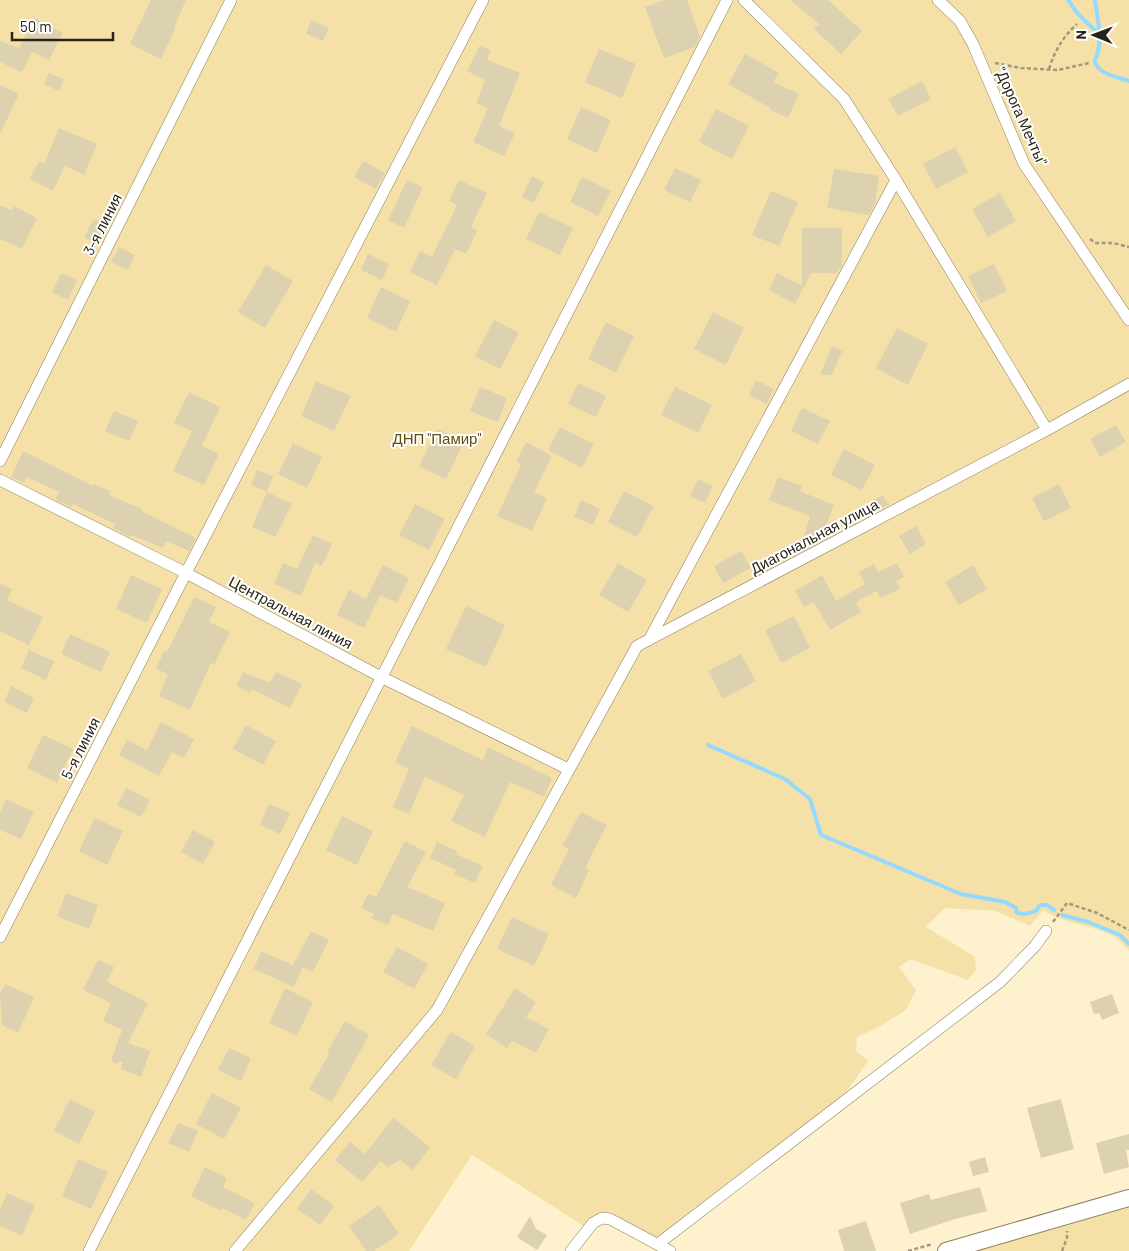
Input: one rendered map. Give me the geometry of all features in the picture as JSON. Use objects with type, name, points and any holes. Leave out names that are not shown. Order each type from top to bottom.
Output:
[{"type":"street","name":"3-я линия","points":[[0,461],[231,0]]},
{"type":"street","name":"5-я линия","points":[[0,937],[483,0]]},
{"type":"street","points":[[89,1251],[383,678],[727,0]]},
{"type":"street","points":[[744,0],[844,99],[896,180],[1047,430]]},
{"type":"street","name":"\"Дорога Мечты''","points":[[938,0],[960,21],[973,44],[1024,164],[1129,320]]},
{"type":"street","points":[[649,640],[896,180]]},
{"type":"street","name":"Диагональная улица","points":[[235,1251],[437,1010],[637,646],[1047,430],[1129,384]]},
{"type":"street","name":"Центральная линия","points":[[0,480],[186,574],[383,678],[568,769]]},
{"type":"street","points":[[658,1244],[1000,982],[1035,946],[1046,931]]},
{"type":"street","points":[[946,1251],[1129,1198]]},
{"type":"street","points":[[572,1251],[593,1223],[602,1218],[610,1219],[670,1251]]},
{"type":"path","points":[[1049,69],[1054,52],[1065,35],[1077,24]]},
{"type":"path","points":[[981,62],[986,61],[1021,68],[1058,70],[1089,63]]},
{"type":"path","points":[[1073,236],[1079,234],[1086,235],[1095,244],[1113,243],[1129,247]]},
{"type":"path","points":[[1046,931],[1067,903],[1097,913],[1129,930]]},
{"type":"path","points":[[1062,1218],[1067,1238],[1062,1251]]},
{"type":"green space","name":"ДНП \"Памир\"","points":[[0,0],[1129,0],[1129,951],[1117,938],[1097,929],[1060,919],[1043,910],[1030,926],[996,911],[945,908],[926,927],[975,957],[976,970],[968,980],[910,959],[899,967],[916,990],[906,1010],[877,1028],[857,1037],[856,1051],[868,1061],[835,1108],[657,1242],[610,1219],[587,1228],[472,1155],[409,1251],[0,1251]]},
{"type":"green space","points":[[1129,1198],[1129,1251],[946,1251]]},
{"type":"building","points":[[151,0],[186,0],[161,59],[130,44]]},
{"type":"building","points":[[665,0],[687,0],[700,36],[695,47],[664,58],[645,7]]},
{"type":"building","points":[[790,0],[828,0],[862,31],[841,54],[814,29],[819,24]]},
{"type":"building","points":[[34,18],[63,33],[49,60],[32,52],[22,72],[0,62],[0,41],[19,48]]},
{"type":"building","points":[[311,20],[329,28],[323,41],[306,34]]},
{"type":"building","points":[[480,45],[491,51],[487,60],[520,73],[499,126],[515,133],[504,156],[473,142],[488,108],[476,103],[485,80],[467,71]]},
{"type":"building","points":[[599,49],[636,64],[622,98],[585,82]]},
{"type":"building","points":[[745,54],[779,73],[773,82],[799,94],[788,118],[770,110],[770,108],[728,84]]},
{"type":"building","points":[[49,73],[64,79],[59,91],[44,84]]},
{"type":"building","points":[[922,81],[931,99],[898,116],[888,99]]},
{"type":"building","points":[[0,85],[19,94],[0,134]]},
{"type":"building","points":[[581,107],[611,120],[597,153],[567,139]]},
{"type":"building","points":[[716,109],[749,126],[732,159],[699,142]]},
{"type":"building","points":[[59,128],[97,144],[84,175],[65,166],[53,191],[30,179],[39,161],[44,164]]},
{"type":"building","points":[[955,147],[968,172],[936,189],[923,164]]},
{"type":"building","points":[[363,161],[385,173],[376,189],[354,177]]},
{"type":"building","points":[[675,168],[701,180],[690,202],[664,190]]},
{"type":"building","points":[[834,169],[879,176],[875,204],[869,215],[827,208]]},
{"type":"building","points":[[532,176],[544,182],[534,203],[522,197]]},
{"type":"building","points":[[582,177],[611,191],[598,216],[570,202]]},
{"type":"building","points":[[407,180],[423,187],[404,228],[388,220]]},
{"type":"building","points":[[459,180],[487,193],[471,227],[477,231],[466,254],[455,249],[437,285],[410,272],[420,251],[432,257],[457,205],[449,201]]},
{"type":"building","points":[[771,191],[798,202],[779,246],[752,235]]},
{"type":"building","points":[[1000,193],[1016,221],[988,237],[972,209]]},
{"type":"building","points":[[0,205],[12,210],[14,206],[37,218],[22,249],[0,239]]},
{"type":"building","points":[[539,212],[573,228],[560,255],[526,239]]},
{"type":"building","points":[[93,219],[108,226],[99,245],[84,238]]},
{"type":"building","points":[[802,228],[842,228],[842,265],[837,273],[811,273],[795,304],[769,290],[777,273],[802,286]]},
{"type":"building","points":[[119,247],[135,255],[128,270],[111,262]]},
{"type":"building","points":[[368,254],[389,264],[382,280],[361,270]]},
{"type":"building","points":[[994,264],[1007,291],[981,303],[968,276]]},
{"type":"building","points":[[266,265],[293,281],[265,328],[238,312]]},
{"type":"building","points":[[61,273],[77,280],[68,300],[52,292]]},
{"type":"building","points":[[381,287],[410,301],[396,332],[367,318]]},
{"type":"building","points":[[713,312],[744,328],[726,365],[694,349]]},
{"type":"building","points":[[494,320],[519,333],[500,369],[475,356]]},
{"type":"building","points":[[606,322],[634,336],[616,373],[588,359]]},
{"type":"building","points":[[897,328],[928,344],[908,385],[876,368]]},
{"type":"building","points":[[832,346],[842,351],[832,375],[820,375]]},
{"type":"building","points":[[756,380],[774,389],[767,404],[749,395]]},
{"type":"building","points":[[316,381],[351,396],[334,431],[301,416]]},
{"type":"building","points":[[578,383],[606,396],[596,417],[568,404]]},
{"type":"building","points":[[480,387],[507,398],[498,422],[470,411]]},
{"type":"building","points":[[675,387],[712,405],[698,433],[661,415]]},
{"type":"building","points":[[189,392],[220,407],[202,446],[219,454],[204,485],[173,471],[192,431],[174,423]]},
{"type":"building","points":[[802,408],[830,421],[818,444],[791,431]]},
{"type":"building","points":[[114,411],[138,421],[129,441],[105,431]]},
{"type":"building","points":[[1116,425],[1126,442],[1100,457],[1090,439]]},
{"type":"building","points":[[560,427],[594,444],[582,468],[548,450]]},
{"type":"building","points":[[437,429],[464,442],[446,479],[419,466]]},
{"type":"building","points":[[526,442],[552,456],[534,492],[547,498],[532,531],[497,516],[521,465],[516,462]]},
{"type":"building","points":[[293,443],[322,457],[307,488],[278,474]]},
{"type":"building","points":[[844,449],[875,465],[862,490],[831,475]]},
{"type":"building","points":[[23,451],[93,486],[94,484],[110,491],[109,495],[142,509],[141,511],[196,538],[189,551],[166,541],[163,548],[131,535],[130,537],[113,528],[115,524],[73,504],[71,507],[55,499],[59,492],[27,477],[24,483],[11,477]]},
{"type":"building","points":[[257,470],[273,476],[267,492],[251,485]]},
{"type":"building","points":[[778,477],[802,486],[800,491],[834,505],[824,530],[826,531],[823,540],[819,542],[804,536],[810,516],[769,500]]},
{"type":"building","points":[[698,479],[713,486],[705,503],[690,496]]},
{"type":"building","points":[[1059,484],[1071,508],[1044,521],[1032,498]]},
{"type":"building","points":[[624,491],[654,506],[637,537],[608,522]]},
{"type":"building","points":[[267,492],[292,504],[275,537],[252,527]]},
{"type":"building","points":[[883,495],[889,505],[868,516],[863,507]]},
{"type":"building","points":[[581,500],[600,509],[593,525],[574,517]]},
{"type":"building","points":[[415,504],[445,519],[429,550],[399,535]]},
{"type":"building","points":[[916,526],[926,544],[910,554],[899,536]]},
{"type":"building","points":[[313,535],[332,544],[322,566],[315,563],[301,596],[274,584],[283,563],[297,569]]},
{"type":"building","points":[[741,551],[751,568],[723,583],[714,566]]},
{"type":"building","points":[[618,563],[647,580],[628,612],[599,595]]},
{"type":"building","points":[[897,563],[904,577],[896,581],[900,589],[880,598],[877,591],[856,602],[861,612],[830,630],[814,602],[804,607],[795,591],[822,575],[836,601],[865,584],[859,572],[874,564],[878,572]]},
{"type":"building","points":[[383,565],[409,578],[397,603],[380,595],[364,628],[337,615],[349,590],[366,599]]},
{"type":"building","points":[[973,565],[987,589],[959,605],[945,582]]},
{"type":"building","points":[[131,575],[162,589],[147,623],[116,609]]},
{"type":"building","points":[[0,584],[12,589],[7,600],[43,617],[29,645],[0,631]]},
{"type":"building","points":[[194,597],[216,607],[209,622],[230,632],[214,665],[211,663],[190,710],[159,696],[168,674],[156,669],[164,651],[167,652]]},
{"type":"building","points":[[466,606],[505,625],[486,667],[446,649]]},
{"type":"building","points":[[794,616],[810,648],[781,663],[765,630]]},
{"type":"building","points":[[70,634],[110,652],[101,672],[61,654]]},
{"type":"building","points":[[29,650],[54,661],[46,680],[21,668]]},
{"type":"building","points":[[741,654],[756,681],[723,699],[708,671]]},
{"type":"building","points":[[243,672],[270,683],[276,672],[302,684],[290,708],[252,689],[251,693],[236,686]]},
{"type":"building","points":[[11,686],[34,698],[27,713],[4,702]]},
{"type":"building","points":[[161,722],[194,739],[184,758],[172,752],[159,776],[119,755],[127,740],[147,750]]},
{"type":"building","points":[[246,725],[276,741],[263,765],[233,749]]},
{"type":"building","points":[[412,726],[483,760],[488,747],[552,778],[544,797],[510,782],[485,837],[451,821],[464,795],[425,777],[409,814],[393,807],[409,769],[395,762]]},
{"type":"building","points":[[43,735],[73,749],[57,783],[27,768]]},
{"type":"building","points":[[126,788],[150,800],[141,817],[117,805]]},
{"type":"building","points":[[6,799],[34,812],[21,839],[0,830],[0,813]]},
{"type":"building","points":[[269,804],[290,813],[280,834],[260,825]]},
{"type":"building","points":[[581,812],[607,825],[585,868],[589,870],[576,898],[551,885],[569,849],[562,846]]},
{"type":"building","points":[[342,816],[373,831],[357,865],[326,850]]},
{"type":"building","points":[[95,818],[123,831],[107,865],[79,851]]},
{"type":"building","points":[[193,830],[215,842],[203,864],[181,852]]},
{"type":"building","points":[[405,841],[426,852],[407,887],[445,903],[433,931],[393,914],[388,925],[371,918],[374,914],[361,908],[368,894],[376,897]]},
{"type":"building","points":[[437,842],[457,851],[456,854],[483,866],[475,883],[454,874],[456,870],[430,858]]},
{"type":"building","points":[[66,893],[98,905],[89,929],[57,916]]},
{"type":"building","points":[[512,917],[549,934],[534,966],[497,949]]},
{"type":"building","points":[[311,931],[329,940],[313,972],[303,967],[294,987],[254,969],[261,951],[293,965]]},
{"type":"building","points":[[397,947],[428,964],[414,989],[383,972]]},
{"type":"building","points":[[98,960],[114,967],[107,982],[148,1003],[128,1043],[150,1051],[141,1077],[121,1069],[123,1062],[119,1061],[118,1064],[111,1061],[122,1030],[103,1021],[111,1003],[83,990]]},
{"type":"building","points":[[5,984],[34,997],[18,1033],[2,1025],[0,994]]},
{"type":"building","points":[[285,988],[313,1002],[297,1036],[269,1023]]},
{"type":"building","points":[[515,988],[536,1002],[526,1017],[549,1029],[536,1053],[512,1041],[507,1048],[486,1034]]},
{"type":"building","points":[[1112,994],[1119,1013],[1102,1020],[1099,1013],[1094,1014],[1090,1002]]},
{"type":"building","points":[[345,1021],[369,1035],[332,1102],[309,1089]]},
{"type":"building","points":[[451,1032],[475,1046],[456,1079],[431,1065]]},
{"type":"building","points":[[229,1048],[251,1058],[241,1081],[218,1070]]},
{"type":"building","points":[[212,1093],[241,1108],[224,1139],[196,1124]]},
{"type":"building","points":[[70,1099],[95,1112],[79,1144],[54,1131]]},
{"type":"building","points":[[1061,1099],[1074,1149],[1041,1158],[1027,1108]]},
{"type":"building","points":[[393,1118],[430,1147],[413,1170],[400,1160],[388,1167],[380,1161],[362,1182],[335,1160],[350,1142],[365,1154]]},
{"type":"building","points":[[178,1123],[198,1131],[189,1152],[168,1143]]},
{"type":"building","points":[[1129,1134],[1129,1150],[1126,1150],[1129,1167],[1104,1174],[1096,1143]]},
{"type":"building","points":[[985,1157],[989,1172],[973,1176],[969,1162]]},
{"type":"building","points":[[78,1159],[108,1172],[91,1209],[62,1196]]},
{"type":"building","points":[[205,1167],[227,1178],[223,1187],[255,1203],[246,1220],[222,1208],[221,1211],[191,1196]]},
{"type":"building","points":[[980,1187],[987,1211],[910,1234],[900,1203],[929,1194],[931,1200]]},
{"type":"building","points":[[311,1189],[334,1206],[320,1225],[297,1209]]},
{"type":"building","points":[[7,1193],[35,1205],[22,1236],[0,1226],[0,1210]]},
{"type":"building","points":[[379,1205],[399,1234],[374,1251],[366,1251],[349,1226]]},
{"type":"building","points":[[530,1216],[536,1229],[547,1235],[537,1250],[517,1237]]},
{"type":"building","points":[[866,1221],[876,1251],[844,1251],[838,1230]]},
{"type":"waterway","points":[[1068,0],[1078,14],[1098,33]]},
{"type":"waterway","points":[[1095,0],[1100,39],[1095,60],[1096,64],[1107,74],[1129,81]]},
{"type":"waterway","points":[[708,745],[785,779],[810,799],[821,835],[961,894],[1005,902],[1016,908],[1017,913],[1025,914],[1036,911],[1040,905],[1047,905],[1054,910]]},
{"type":"waterway","points":[[1062,915],[1088,922],[1120,935],[1129,944]]}]
